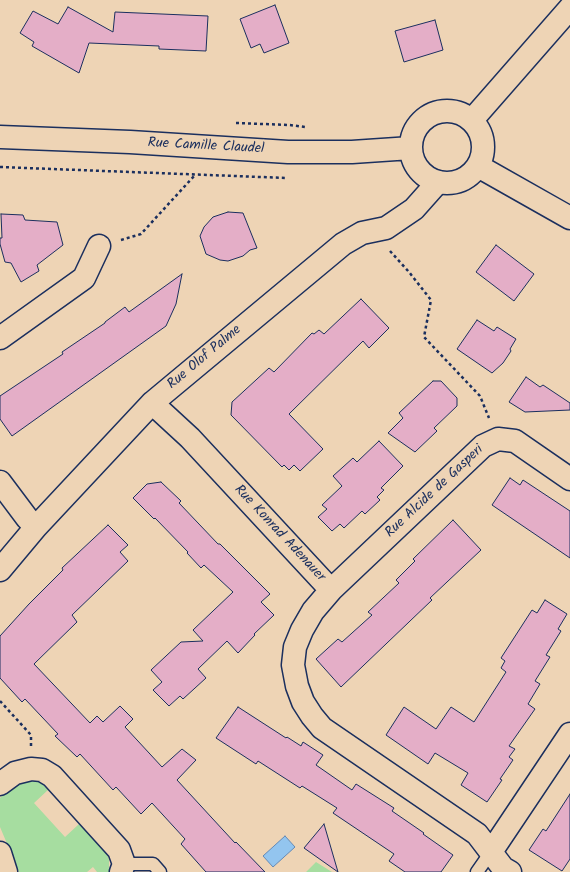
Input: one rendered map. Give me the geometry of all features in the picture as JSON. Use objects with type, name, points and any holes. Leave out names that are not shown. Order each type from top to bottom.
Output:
[{"type":"street","points":[[472,120],[570,8]]},
{"type":"street","points":[[444,111],[452,111],[472,120],[483,141],[483,153],[478,166],[471,174],[462,180],[448,183],[438,182],[427,177],[417,167],[411,148],[415,131],[422,121],[431,115],[444,111]]},
{"type":"street","name":"Rue Camille Claudel","points":[[0,137],[130,142],[288,152],[352,152],[411,148]]},
{"type":"street","points":[[478,166],[570,218]]},
{"type":"street","name":"Rue Olof Palme","points":[[0,570],[36,526],[152,403],[344,244],[362,233],[386,228],[414,210],[438,182]]},
{"type":"street","points":[[0,338],[84,278],[99,246]]},
{"type":"street","name":"Rue Konrad Adenauer","points":[[152,403],[190,438],[331,590],[313,611],[302,630],[296,647],[293,665],[297,686],[303,702],[312,716],[322,728],[477,834],[504,868],[510,872]]},
{"type":"street","name":"Rue Alcide de Gasperi","points":[[331,590],[483,446],[498,439],[515,441],[570,479]]},
{"type":"street","points":[[0,482],[27,518],[36,526]]},
{"type":"street","points":[[491,852],[570,734]]},
{"type":"street","points":[[0,784],[15,773],[31,769],[42,770],[52,776],[119,850],[122,868]]},
{"type":"street","points":[[0,853],[6,872]]},
{"type":"lane","points":[[477,872],[491,852]]},
{"type":"lane","points":[[122,868],[153,864],[160,872]]},
{"type":"path","points":[[0,166],[195,175],[292,177]]},
{"type":"path","points":[[99,246],[141,234],[195,175]]},
{"type":"path","points":[[376,230],[390,251],[431,300],[424,337],[480,396],[498,439]]},
{"type":"path","points":[[0,701],[31,735],[31,769]]},
{"type":"green space","points":[[37,778],[48,790],[34,803],[65,837],[79,824],[107,853],[109,860],[109,872],[97,872],[93,867],[87,872],[19,872],[0,827],[0,798],[14,783]]},
{"type":"green space","points":[[316,862],[332,872],[306,872]]},
{"type":"water","points":[[285,836],[295,847],[273,867],[263,856]]},
{"type":"building","points":[[275,5],[289,43],[264,53],[260,44],[251,48],[240,19]]},
{"type":"building","points":[[68,7],[113,32],[115,12],[208,16],[206,51],[159,49],[159,46],[89,43],[79,73],[32,46],[34,42],[20,33],[33,11],[58,24]]},
{"type":"building","points":[[435,20],[443,50],[404,62],[395,31]]},
{"type":"building","points":[[228,212],[243,213],[257,248],[250,250],[243,256],[228,261],[220,260],[206,254],[200,236],[204,227],[213,217]]},
{"type":"building","points":[[1,214],[23,215],[25,220],[57,222],[63,245],[37,265],[39,271],[21,282],[11,263],[5,262],[0,244],[0,238],[2,238]]},
{"type":"building","points":[[496,245],[534,274],[514,301],[476,272]]},
{"type":"building","points":[[182,274],[176,304],[166,326],[12,436],[0,419],[0,396],[63,354],[62,352],[105,323],[125,307],[129,312]]},
{"type":"building","points":[[361,299],[389,328],[369,348],[363,341],[289,414],[323,449],[300,471],[294,465],[289,470],[284,465],[282,467],[231,415],[232,402],[269,368],[274,372],[312,333],[314,334],[319,330],[324,334]]},
{"type":"building","points":[[477,320],[494,331],[497,327],[516,339],[510,349],[511,351],[503,363],[492,373],[457,349]]},
{"type":"building","points":[[526,377],[540,387],[543,385],[570,403],[570,410],[525,412],[509,402]]},
{"type":"building","points":[[433,381],[441,381],[457,398],[457,406],[434,428],[437,431],[415,452],[388,433],[403,418],[399,413]]},
{"type":"building","points":[[379,441],[403,466],[381,488],[384,490],[377,497],[380,500],[365,514],[362,511],[344,528],[340,524],[332,531],[318,517],[327,509],[322,505],[342,486],[333,476],[353,458],[357,462]]},
{"type":"building","points":[[510,478],[520,485],[523,480],[570,511],[570,558],[492,505]]},
{"type":"building","points":[[161,482],[181,501],[179,503],[218,544],[220,544],[270,594],[261,602],[274,615],[254,634],[255,635],[238,653],[227,641],[198,669],[206,678],[183,699],[180,696],[169,706],[153,690],[162,682],[151,670],[181,642],[203,641],[193,630],[233,592],[204,565],[201,568],[187,553],[188,552],[155,518],[154,519],[133,498],[147,484]]},
{"type":"building","points":[[453,520],[481,550],[430,598],[432,600],[341,687],[316,659],[338,639],[342,642],[372,615],[368,612],[399,583],[396,580],[415,561],[413,559]]},
{"type":"building","points":[[108,525],[128,545],[120,552],[128,561],[72,615],[77,622],[34,664],[90,723],[97,716],[103,722],[120,706],[133,719],[125,727],[162,767],[182,749],[196,760],[177,780],[235,843],[236,842],[265,872],[206,872],[181,844],[185,839],[152,803],[141,814],[116,787],[113,790],[80,754],[77,757],[55,736],[58,734],[25,699],[22,702],[0,678],[0,636],[63,570],[62,568]]},
{"type":"building","points":[[545,600],[567,614],[558,629],[561,631],[546,655],[550,657],[535,681],[540,684],[528,704],[535,709],[509,746],[515,749],[509,757],[513,760],[487,802],[461,785],[468,773],[435,753],[428,764],[386,735],[404,707],[436,729],[451,707],[474,722],[506,672],[501,668],[505,661],[501,658],[532,610],[537,613]]},
{"type":"building","points":[[238,707],[286,738],[287,737],[301,746],[303,742],[323,755],[316,765],[352,790],[356,784],[394,808],[392,811],[453,855],[441,872],[405,872],[389,861],[394,854],[333,813],[337,808],[302,786],[300,788],[258,761],[256,764],[216,738]]},
{"type":"building","points":[[570,794],[570,859],[562,871],[529,850],[543,829],[546,831]]},
{"type":"building","points":[[324,824],[338,872],[304,848]]}]
